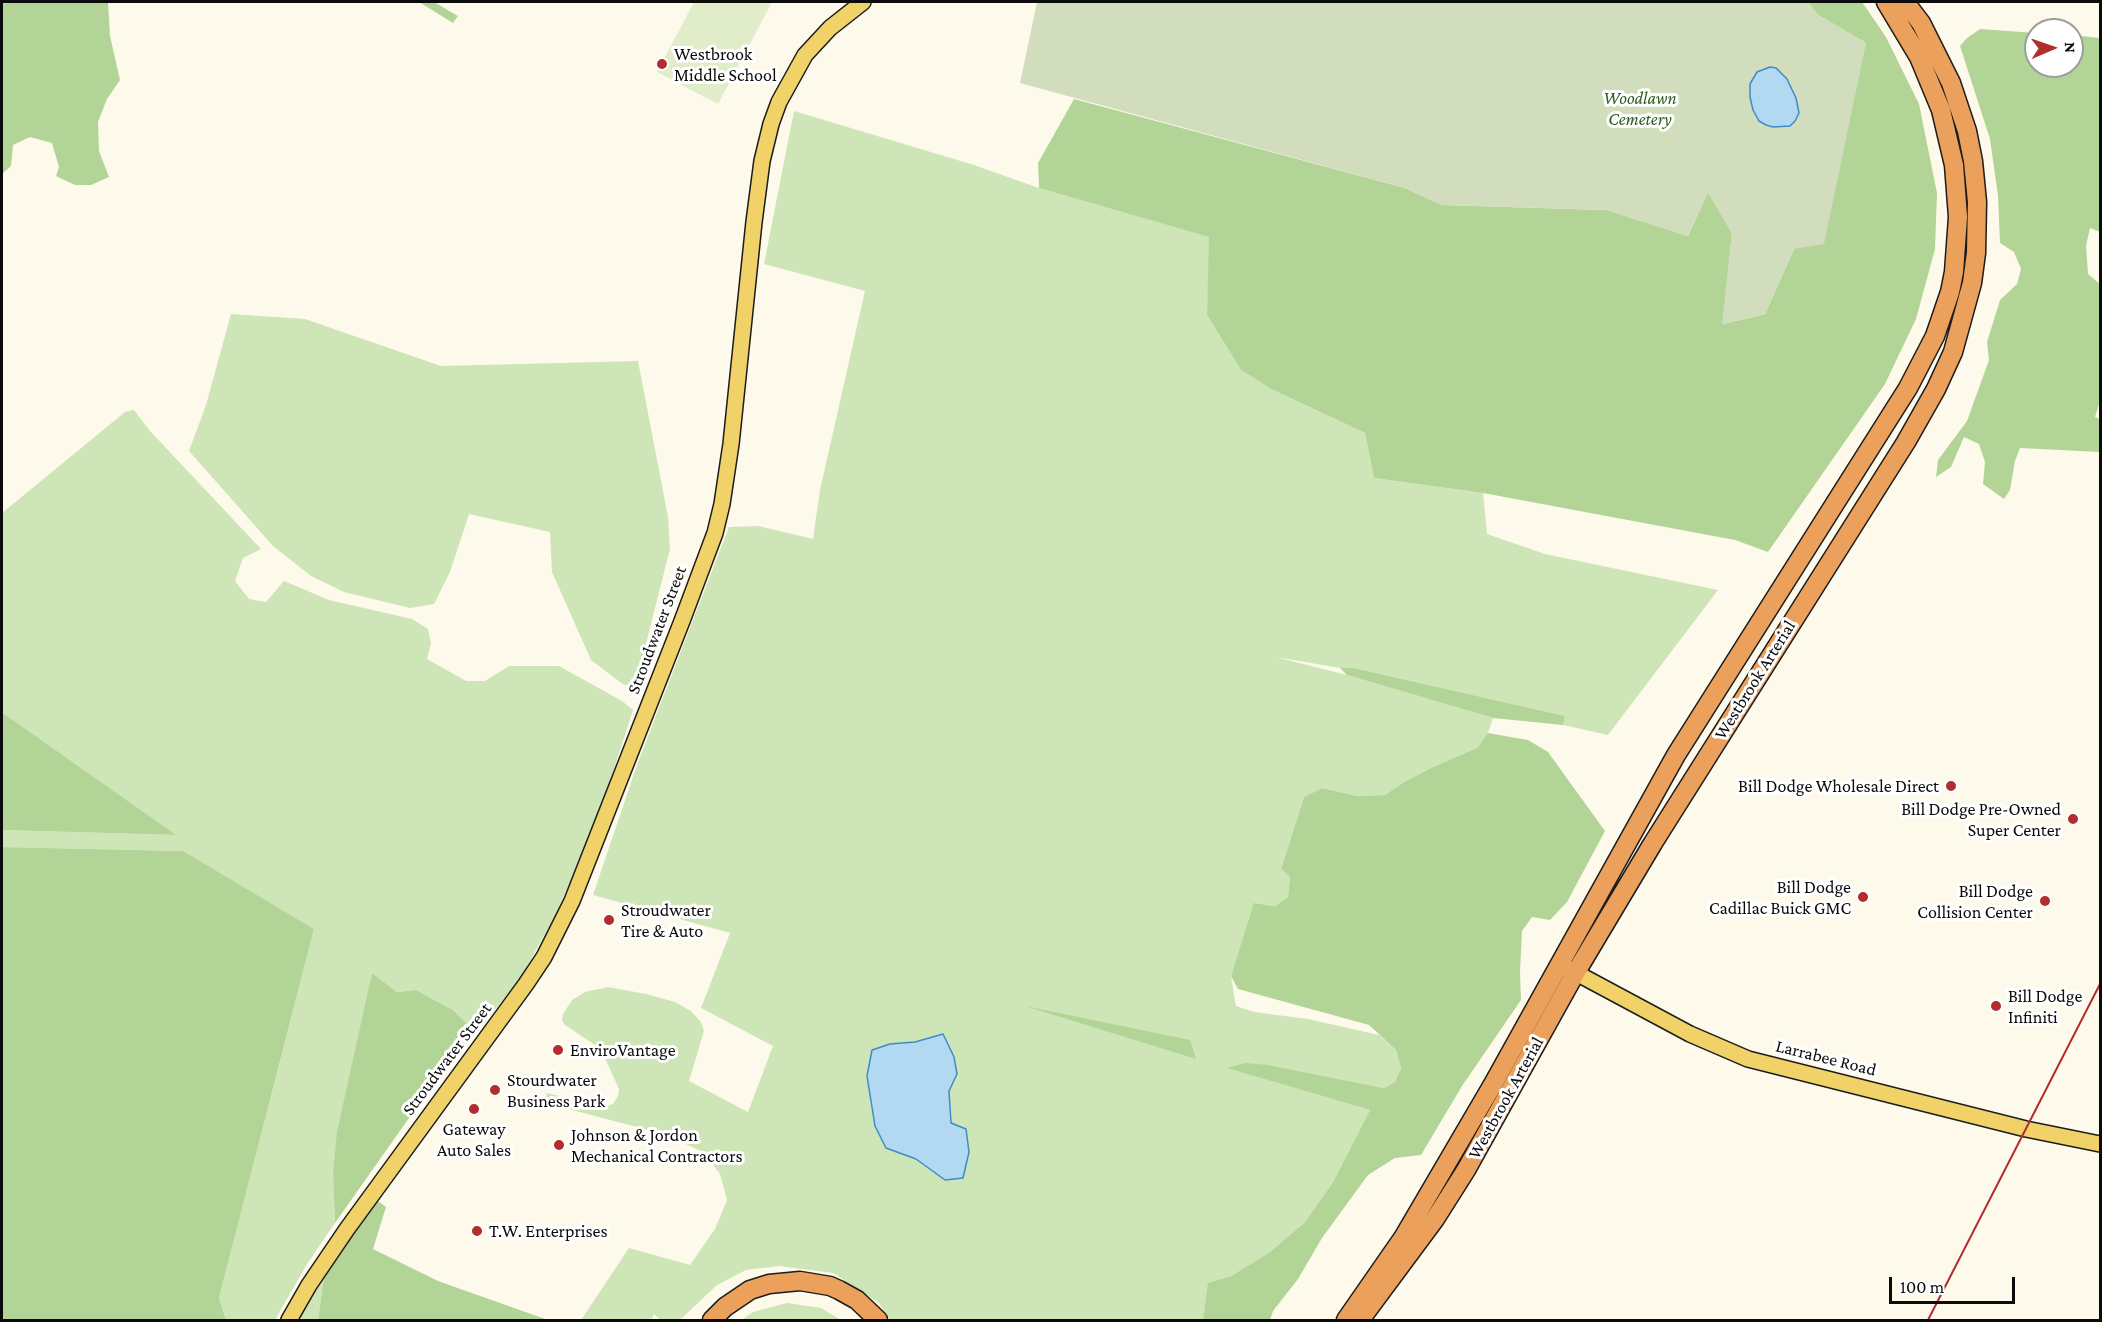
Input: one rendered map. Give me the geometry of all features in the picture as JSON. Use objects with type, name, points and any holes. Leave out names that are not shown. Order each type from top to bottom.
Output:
[{"type":"highway","name":"Westbrook Arterial","points":[[1360,1320],[1435,1219],[1466,1170],[1676,755],[1908,388],[1935,336],[1950,292],[1954,272],[1958,217],[1954,165],[1941,110],[1919,57],[1886,2]]},
{"type":"highway","name":"Westbrook Arterial","points":[[1346,1320],[1403,1238],[1492,1086],[1659,833],[1906,442],[1936,389],[1953,352],[1972,283],[1976,253],[1978,232],[1975,181],[1967,131],[1959,102],[1921,23],[1905,2]]},
{"type":"highway","points":[[1915,2],[1921,23]]},
{"type":"highway","points":[[712,1320],[724,1307],[750,1290],[769,1284],[800,1281],[830,1286],[839,1290],[857,1300],[878,1320]]},
{"type":"highway","points":[[721,1320],[741,1303],[759,1294],[778,1288],[799,1287],[819,1290],[838,1297],[855,1307],[870,1320]]},
{"type":"main road","name":"Stroudwater Street","points":[[289,1320],[347,1228],[526,984],[555,937],[584,872],[715,533],[731,444],[762,161],[771,124],[779,102],[806,55],[830,28],[863,2]]},
{"type":"main road","name":"Larrabee Road","points":[[1568,968],[1690,1034],[1748,1059],[2026,1129],[2100,1144]]},
{"type":"green space","points":[[2,2],[108,2],[110,36],[120,80],[107,99],[98,122],[99,151],[109,177],[91,185],[75,185],[56,176],[59,167],[52,143],[30,137],[13,145],[11,166],[2,174]]},
{"type":"green space","points":[[419,2],[434,2],[458,16],[453,23]]},
{"type":"green space","points":[[694,2],[772,2],[718,104],[657,72]]},
{"type":"green space","name":"Woodlawn Cemetery","points":[[1037,2],[1808,2],[1818,15],[1866,43],[1824,244],[1794,249],[1765,314],[1722,324],[1732,233],[1708,192],[1688,236],[1607,210],[1442,205],[1405,188],[1020,83]]},
{"type":"green space","points":[[1808,2],[1862,2],[1886,37],[1919,104],[1937,193],[1935,249],[1916,319],[1885,384],[1768,552],[1735,540],[1483,493],[1374,478],[1365,433],[1271,389],[1241,370],[1207,315],[1209,237],[1039,188],[1038,163],[1074,99],[1405,188],[1442,205],[1607,210],[1688,236],[1708,192],[1732,233],[1723,324],[1765,314],[1794,249],[1866,43],[1818,15]]},
{"type":"green space","points":[[1980,29],[2024,32],[2024,78],[2084,78],[2084,36],[2100,38],[2100,232],[2090,228],[2086,246],[2088,274],[2100,284],[2100,401],[2095,417],[2100,419],[2100,452],[2020,448],[2015,461],[2010,490],[2004,499],[1983,484],[1985,462],[1979,444],[1964,437],[1951,467],[1936,477],[1938,460],[1967,421],[1989,360],[1987,342],[2000,300],[2017,284],[2021,269],[2014,252],[2000,243],[1998,196],[1990,139],[1960,46]]},
{"type":"green space","points":[[794,111],[974,165],[1039,188],[1210,237],[1207,315],[1241,370],[1271,389],[1365,433],[1374,478],[1483,493],[1487,534],[1545,554],[1718,590],[1608,735],[1563,725],[1565,716],[1354,668],[1340,668],[1276,657],[1347,675],[1493,718],[1488,733],[1477,748],[1433,767],[1385,795],[1357,796],[1322,788],[1304,797],[1281,869],[1290,877],[1288,897],[1275,906],[1255,903],[1231,976],[1236,1006],[1254,1012],[1308,1019],[1379,1035],[1396,1050],[1401,1068],[1395,1082],[1384,1088],[1269,1065],[1229,1068],[1370,1110],[1333,1182],[1305,1222],[1270,1252],[1231,1276],[1209,1283],[1203,1320],[890,1320],[879,1303],[833,1273],[779,1266],[746,1270],[717,1285],[677,1320],[660,1320],[654,1314],[651,1320],[581,1320],[629,1248],[690,1265],[715,1229],[727,1200],[720,1174],[703,1152],[664,1134],[545,1103],[547,1093],[604,1107],[613,1104],[618,1096],[619,1089],[604,1056],[595,1045],[565,1025],[562,1020],[572,1000],[585,992],[608,987],[675,1002],[691,1011],[701,1022],[704,1031],[689,1081],[748,1112],[773,1046],[701,1008],[730,933],[593,895],[638,762],[729,527],[758,526],[813,539],[820,490],[865,291],[764,264]]},
{"type":"green space","points":[[231,314],[305,319],[441,366],[638,361],[668,517],[670,549],[637,679],[632,685],[624,685],[591,660],[552,572],[550,532],[469,514],[450,572],[434,604],[410,608],[344,592],[311,576],[273,546],[189,451],[206,405]]},
{"type":"green space","points":[[134,410],[150,431],[261,549],[243,558],[235,581],[249,599],[266,602],[284,581],[329,600],[412,619],[428,629],[431,643],[427,659],[466,681],[485,681],[509,666],[559,666],[622,701],[633,710],[605,796],[553,919],[520,979],[476,1033],[453,1010],[416,990],[397,992],[372,973],[333,1174],[335,1223],[307,1264],[275,1320],[226,1320],[219,1298],[314,929],[182,851],[2,847],[2,830],[175,835],[2,713],[2,513],[125,412]]},
{"type":"green space","points":[[1340,668],[1354,668],[1565,716],[1563,725],[1493,718],[1347,675]]},
{"type":"green space","points":[[2,713],[7,716],[176,835],[2,830]]},
{"type":"green space","points":[[1488,733],[1528,740],[1548,752],[1605,831],[1567,902],[1550,920],[1532,917],[1522,931],[1521,1000],[1462,1086],[1421,1155],[1395,1158],[1368,1175],[1322,1238],[1298,1279],[1273,1311],[1270,1320],[1203,1320],[1208,1283],[1231,1276],[1270,1252],[1305,1222],[1333,1182],[1370,1110],[1227,1068],[1245,1063],[1269,1065],[1384,1088],[1395,1082],[1401,1068],[1396,1050],[1369,1025],[1238,989],[1231,976],[1254,903],[1275,906],[1288,897],[1290,877],[1281,869],[1304,797],[1322,788],[1357,796],[1385,795],[1433,767],[1477,748]]},
{"type":"green space","points":[[2,847],[183,851],[314,929],[219,1298],[226,1320],[2,1320]]},
{"type":"green space","points":[[372,973],[397,992],[416,990],[453,1010],[476,1033],[409,1118],[335,1223],[333,1174],[337,1132]]},
{"type":"green space","points":[[1025,1006],[1190,1040],[1196,1059]]},
{"type":"green space","points":[[375,1199],[386,1207],[373,1249],[438,1281],[548,1320],[318,1320],[324,1276]]},
{"type":"green space","points":[[324,1276],[318,1320],[297,1320],[303,1310]]},
{"type":"green space","points":[[787,1303],[821,1308],[841,1320],[742,1320],[753,1312]]},
{"type":"water","points":[[1770,67],[1776,68],[1787,79],[1796,98],[1799,113],[1790,126],[1766,125],[1759,121],[1753,110],[1750,84],[1757,72]]},
{"type":"water","points":[[943,1034],[954,1057],[957,1074],[949,1091],[951,1123],[966,1129],[969,1152],[963,1178],[945,1180],[916,1159],[886,1148],[875,1126],[867,1076],[872,1050],[890,1044],[915,1042]]},
{"type":"railway","points":[[1928,1320],[2100,984]]},
{"type":"place","name":"Westbrook Middle School","points":[[662,64]]},
{"type":"place","name":"Bill Dodge Wholesale Direct","points":[[1951,786]]},
{"type":"place","name":"Bill Dodge Pre-Owned Super Center","points":[[2073,819]]},
{"type":"place","name":"Bill Dodge Cadillac Buick GMC","points":[[1863,897]]},
{"type":"place","name":"Bill Dodge Collision Center","points":[[2045,901]]},
{"type":"place","name":"Stroudwater Tire & Auto","points":[[609,920]]},
{"type":"place","name":"Bill Dodge Infiniti","points":[[1996,1006]]},
{"type":"place","name":"EnviroVantage","points":[[558,1050]]},
{"type":"place","name":"Stourdwater Business Park","points":[[495,1090]]},
{"type":"place","name":"Gateway Auto Sales","points":[[474,1109]]},
{"type":"place","name":"Johnson & Jordon Mechanical Contractors","points":[[559,1145]]},
{"type":"place","name":"T.W. Enterprises","points":[[477,1231]]}]
